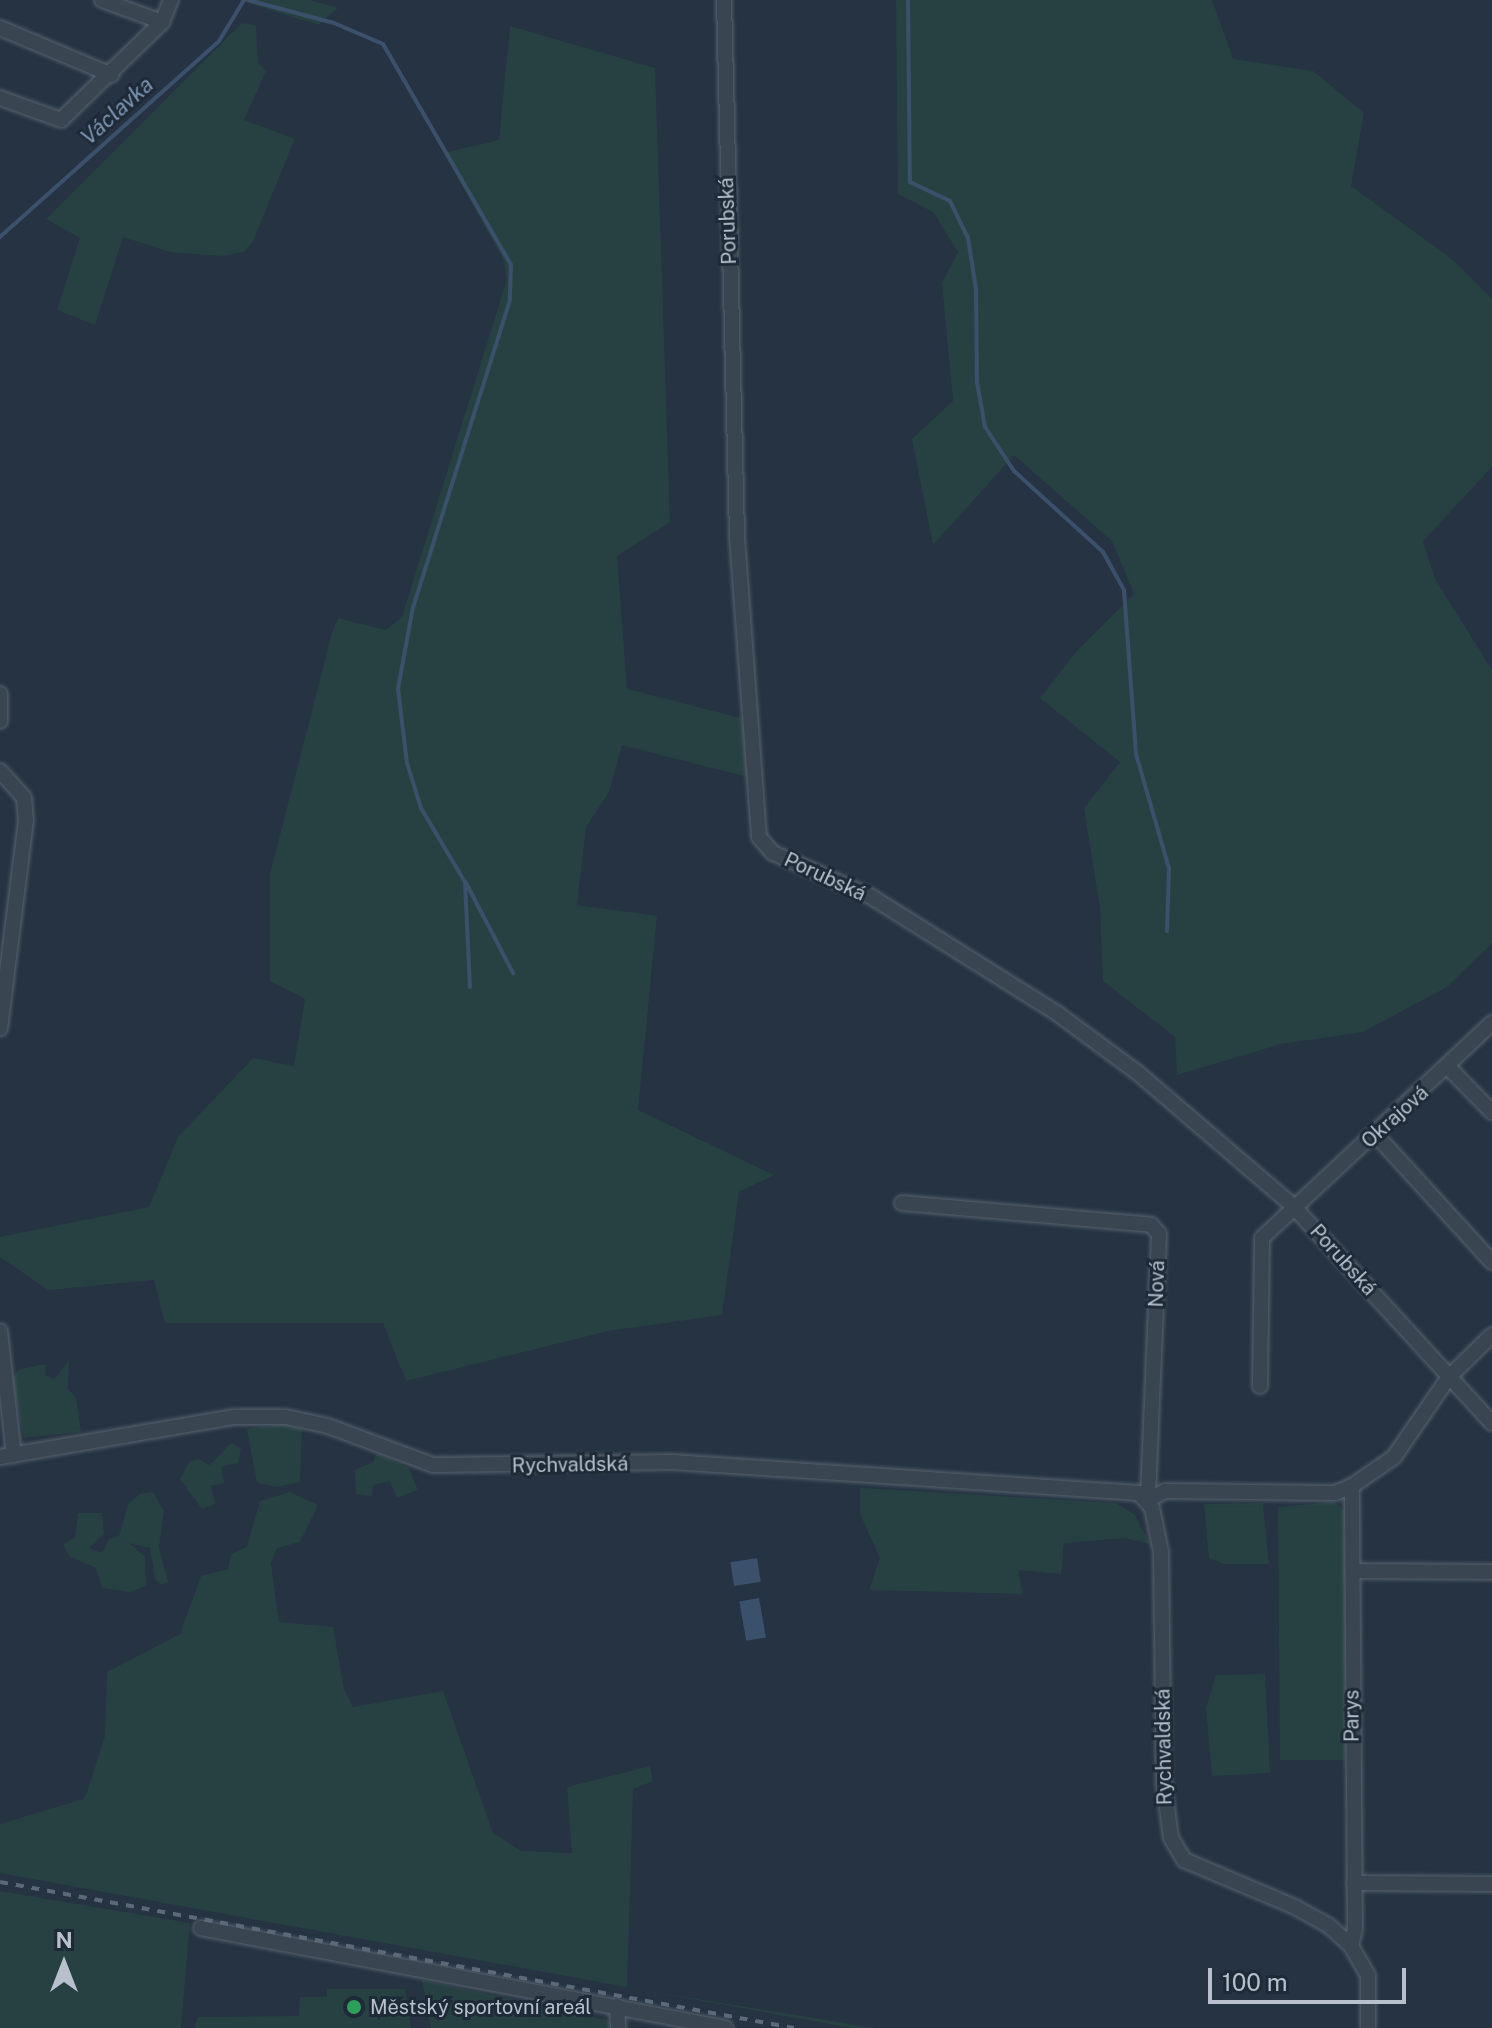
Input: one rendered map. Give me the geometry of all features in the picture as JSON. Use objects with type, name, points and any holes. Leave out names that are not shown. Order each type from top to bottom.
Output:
[{"type":"street","points":[[102,0],[162,22]]},
{"type":"street","points":[[0,98],[61,120],[112,75],[162,22],[171,0]]},
{"type":"street","name":"Porubská","points":[[724,0],[737,537],[759,837],[773,853],[870,896],[1058,1014],[1138,1073],[1293,1206],[1492,1423]]},
{"type":"street","points":[[0,28],[112,75]]},
{"type":"street","points":[[0,694],[0,721]]},
{"type":"street","points":[[0,771],[24,798],[26,820],[0,1028]]},
{"type":"street","name":"Okrajová","points":[[1293,1206],[1449,1068],[1492,1023]]},
{"type":"street","points":[[1449,1068],[1492,1112]]},
{"type":"street","points":[[1376,1135],[1492,1262]]},
{"type":"street","name":"Nová","points":[[902,1203],[1151,1225],[1159,1234],[1148,1500]]},
{"type":"street","points":[[1260,1386],[1262,1238],[1293,1206]]},
{"type":"street","points":[[0,1331],[7,1456]]},
{"type":"street","points":[[1148,1500],[1165,1491],[1335,1493],[1352,1486],[1394,1457],[1413,1436],[1449,1377],[1492,1335]]},
{"type":"street","name":"Rychvaldská","points":[[7,1456],[235,1417],[286,1417],[328,1426],[433,1465],[672,1462],[1129,1489],[1148,1500],[1161,1552],[1164,1785],[1171,1838],[1184,1860],[1295,1907],[1328,1925],[1351,1946],[1368,1976],[1368,2028]]},
{"type":"street","name":"Parys","points":[[1351,1946],[1354,1883],[1352,1486]]},
{"type":"street","points":[[1353,1571],[1492,1572]]},
{"type":"street","points":[[1354,1883],[1492,1884]]},
{"type":"street","points":[[201,1928],[726,2028]]},
{"type":"street","points":[[617,2006],[618,2028]]},
{"type":"green space","points":[[239,0],[309,0],[338,8],[318,25]]},
{"type":"green space","points":[[896,0],[1212,0],[1233,59],[1313,71],[1364,113],[1351,186],[1453,260],[1492,299],[1492,467],[1423,541],[1435,579],[1492,670],[1492,943],[1447,987],[1363,1032],[1281,1044],[1177,1075],[1175,1037],[1103,981],[1100,908],[1084,808],[1120,762],[1040,698],[1076,652],[1134,594],[1112,541],[1014,455],[933,545],[912,439],[953,401],[942,283],[958,252],[933,212],[898,194]]},
{"type":"green space","points":[[242,23],[256,26],[258,63],[266,71],[244,120],[295,139],[252,243],[244,252],[221,256],[171,252],[123,237],[95,325],[57,310],[80,238],[46,219]]},
{"type":"green space","points":[[510,26],[655,68],[670,522],[617,556],[627,689],[745,719],[748,777],[622,745],[609,792],[586,827],[577,905],[657,916],[638,1110],[774,1175],[739,1192],[722,1315],[608,1331],[406,1381],[383,1323],[165,1323],[154,1280],[48,1290],[0,1257],[0,1237],[149,1207],[178,1137],[253,1058],[294,1066],[305,999],[270,981],[270,874],[332,633],[338,618],[386,630],[402,617],[507,279],[504,261],[444,153],[499,140]]},
{"type":"green space","points":[[69,1360],[68,1389],[76,1398],[81,1432],[24,1438],[12,1380],[18,1370],[45,1364],[46,1376],[54,1379]]},
{"type":"green space","points":[[286,1424],[302,1430],[300,1482],[277,1487],[257,1483],[247,1429]]},
{"type":"green space","points":[[231,1443],[241,1448],[238,1463],[221,1467],[224,1483],[211,1486],[215,1504],[202,1509],[180,1479],[189,1462],[198,1459],[210,1465]]},
{"type":"green space","points":[[377,1453],[409,1468],[418,1490],[397,1498],[390,1481],[373,1485],[372,1496],[356,1494],[355,1470],[373,1462]]},
{"type":"green space","points":[[860,1488],[1116,1503],[1135,1515],[1150,1544],[1124,1538],[1064,1543],[1061,1574],[1018,1570],[1023,1594],[869,1590],[880,1558],[860,1514]]},
{"type":"green space","points":[[153,1492],[164,1511],[159,1547],[168,1582],[161,1585],[155,1579],[150,1548],[129,1543],[145,1557],[146,1586],[130,1592],[102,1588],[96,1568],[69,1556],[63,1544],[75,1538],[78,1513],[102,1513],[104,1534],[89,1548],[102,1553],[109,1539],[119,1536],[128,1504],[140,1494]]},
{"type":"green space","points":[[290,1492],[318,1505],[300,1542],[277,1548],[271,1563],[279,1622],[333,1627],[344,1689],[353,1707],[443,1691],[493,1833],[521,1851],[572,1853],[567,1787],[650,1766],[653,1781],[633,1789],[627,1987],[0,1873],[0,1824],[83,1799],[87,1792],[105,1736],[107,1672],[180,1634],[201,1576],[228,1569],[231,1554],[247,1547],[260,1501]]},
{"type":"green space","points":[[1334,1502],[1347,1513],[1345,1760],[1280,1760],[1278,1507]]},
{"type":"green space","points":[[1263,1503],[1269,1564],[1224,1564],[1209,1558],[1204,1504]]},
{"type":"green space","points":[[1265,1674],[1270,1773],[1212,1776],[1206,1708],[1216,1675]]},
{"type":"green space","points":[[0,1891],[190,1923],[181,2028],[0,2028]]},
{"type":"green space","points":[[422,1980],[607,2020],[622,2028],[431,2028]]},
{"type":"green space","name":"Městský sportovní areál","points":[[327,1989],[405,1989],[411,2028],[194,2028],[198,2017],[299,2016],[300,1997],[327,1997]]},
{"type":"green space","points":[[636,1989],[875,2028],[852,2028]]},
{"type":"water","points":[[757,1558],[761,1582],[734,1586],[730,1562]]},
{"type":"water","points":[[759,1598],[766,1637],[746,1641],[739,1601]]},
{"type":"waterway","name":"Václavka","points":[[0,237],[219,41],[244,0]]},
{"type":"waterway","points":[[248,0],[334,23],[383,44],[511,265],[510,300],[413,607],[398,689],[407,763],[421,808],[465,882],[470,987]]},
{"type":"waterway","points":[[908,0],[910,182],[950,201],[968,238],[976,289],[977,382],[985,427],[1014,471],[1103,552],[1124,590],[1136,754],[1169,868],[1167,931]]},
{"type":"waterway","points":[[466,883],[513,973]]},
{"type":"railway","points":[[0,1882],[794,2028]]},
{"type":"place","name":"Městský sportovní areál","points":[[354,2007]]}]
